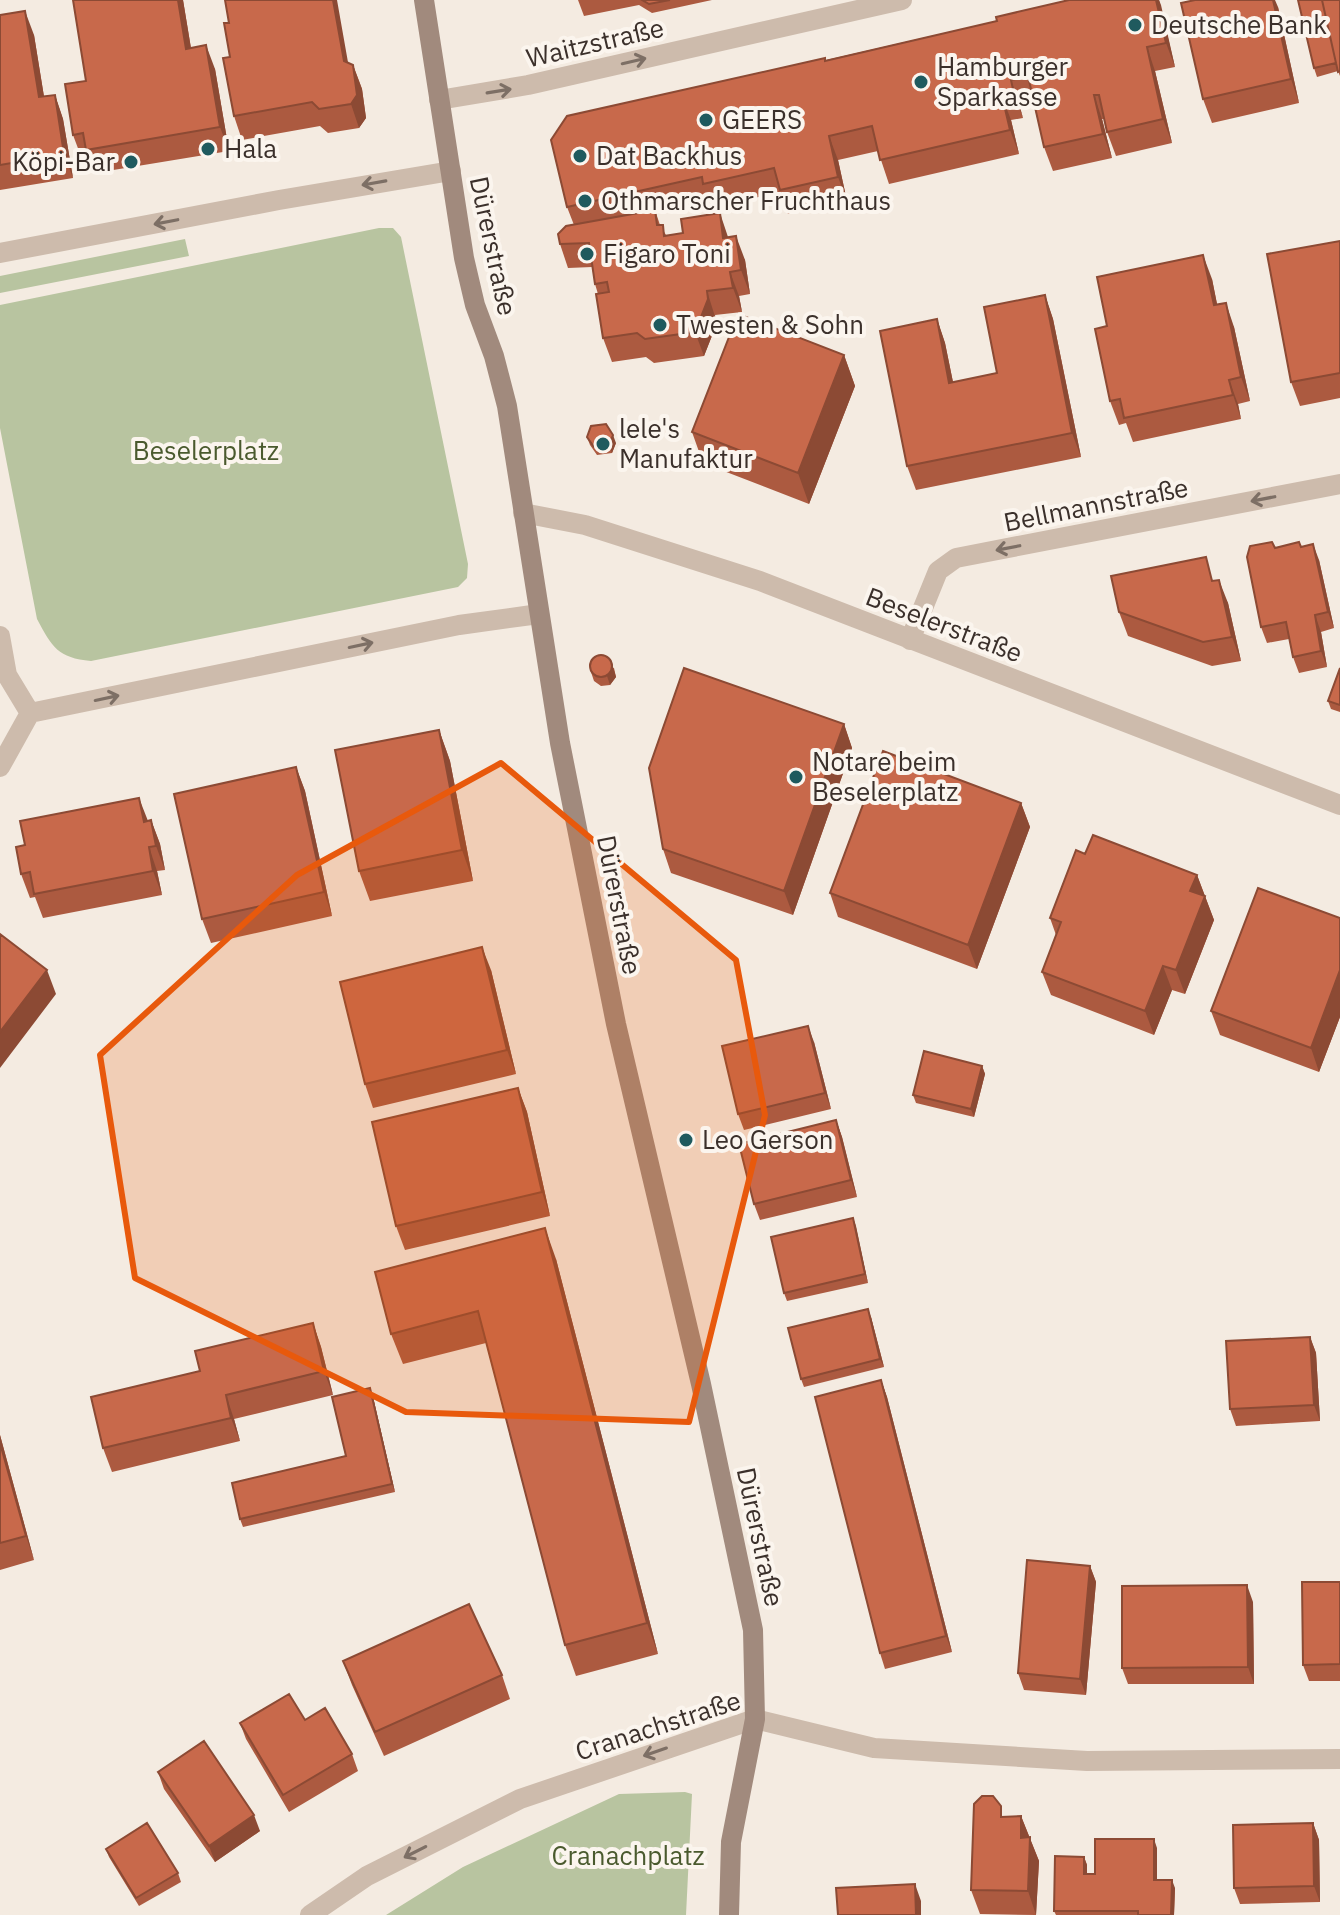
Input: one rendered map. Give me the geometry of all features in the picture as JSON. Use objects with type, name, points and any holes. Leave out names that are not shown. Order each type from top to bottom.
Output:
[{"type":"main road","name":"Dürerstraße","points":[[424,0],[464,258],[475,305],[494,356],[507,406],[560,743],[616,1024],[701,1384],[753,1630],[755,1719],[731,1842],[729,1915]]},
{"type":"street","name":"Waitzstraße","points":[[439,100],[519,87],[902,0]]},
{"type":"street","points":[[0,253],[293,197],[451,171]]},
{"type":"street","name":"Bellmannstraße","points":[[910,640],[938,571],[956,558],[1340,484]]},
{"type":"street","name":"Beselerstraße","points":[[523,513],[585,525],[746,576],[1340,805]]},
{"type":"street","points":[[0,767],[30,713],[459,625],[539,614]]},
{"type":"street","points":[[0,636],[7,675],[30,713]]},
{"type":"street","name":"Cranachstraße","points":[[310,1915],[367,1876],[520,1799],[755,1719],[874,1748],[1087,1761],[1340,1759]]},
{"type":"highlighted area","points":[[501,763],[736,960],[765,1115],[689,1422],[406,1412],[135,1278],[100,1055],[297,875]]},
{"type":"green space","name":"Beselerplatz","points":[[379,228],[393,228],[401,237],[468,564],[467,578],[458,587],[91,661],[63,654],[47,637],[37,619],[0,428],[0,305]]},
{"type":"green space","points":[[185,239],[189,256],[0,293],[0,276]]},
{"type":"green space","name":"Cranachplatz","points":[[619,1794],[692,1794],[686,1915],[386,1915],[463,1867]]},
{"type":"building","points":[[73,0],[178,0],[186,49],[206,45],[220,127],[86,150],[83,133],[73,135],[65,84],[86,81]]},
{"type":"building","points":[[225,0],[333,0],[344,61],[353,65],[357,95],[351,104],[319,109],[312,102],[234,116],[223,58],[230,57],[224,23],[229,23]]},
{"type":"building","points":[[642,0],[670,0],[649,4]]},
{"type":"building","points":[[1069,0],[1156,0],[1166,43],[1147,47],[1163,119],[1107,132],[1099,95],[1094,95],[1103,134],[1044,147],[1028,76],[1011,80],[1014,94],[1002,96],[1010,130],[880,160],[872,126],[829,136],[838,177],[780,190],[774,168],[703,184],[702,177],[567,207],[551,140],[567,116],[825,58],[825,61],[997,21],[996,17]]},
{"type":"building","points":[[1195,0],[1273,0],[1291,79],[1203,99],[1181,3]]},
{"type":"building","points":[[1298,0],[1322,0],[1336,63],[1314,68]]},
{"type":"building","points":[[1322,0],[1340,0],[1338,72]]},
{"type":"building","points":[[25,11],[39,97],[55,95],[64,154],[0,165],[0,15]]},
{"type":"building","points":[[655,210],[657,225],[663,225],[664,236],[683,233],[681,219],[720,213],[723,238],[736,236],[741,270],[730,272],[733,288],[707,291],[708,299],[695,332],[645,339],[637,333],[603,338],[596,294],[609,292],[607,282],[595,284],[589,243],[560,244],[558,234],[566,226]]},
{"type":"building","points":[[1340,241],[1340,373],[1291,382],[1267,254]]},
{"type":"building","points":[[1203,255],[1214,305],[1226,303],[1241,377],[1229,380],[1233,395],[1124,418],[1120,399],[1110,401],[1095,329],[1107,326],[1097,277]]},
{"type":"building","points":[[1045,295],[1072,433],[907,466],[880,331],[937,319],[949,383],[997,373],[984,307]]},
{"type":"building","points":[[738,314],[844,355],[798,473],[692,432]]},
{"type":"building","points":[[606,424],[613,435],[609,445],[594,447],[587,437],[591,426]]},
{"type":"building","points":[[1272,542],[1275,548],[1299,542],[1301,547],[1313,544],[1328,612],[1315,615],[1321,651],[1293,657],[1286,622],[1261,627],[1247,557],[1250,546]]},
{"type":"building","points":[[1206,557],[1212,581],[1219,580],[1232,637],[1203,642],[1119,612],[1111,576]]},
{"type":"building","points":[[597,655],[605,655],[612,666],[605,677],[597,677],[590,670],[590,662]]},
{"type":"building","points":[[684,668],[844,724],[784,891],[663,849],[649,768]]},
{"type":"building","points":[[1340,668],[1340,705],[1328,701]]},
{"type":"building","points":[[439,730],[462,850],[359,871],[335,750]]},
{"type":"building","points":[[883,751],[1021,803],[968,945],[830,893]]},
{"type":"building","points":[[296,767],[324,892],[202,919],[174,794]]},
{"type":"building","points":[[139,798],[144,822],[151,820],[156,846],[149,847],[153,871],[34,894],[30,872],[21,874],[16,847],[25,845],[20,821]]},
{"type":"building","points":[[1093,835],[1197,875],[1190,891],[1205,896],[1176,970],[1163,966],[1145,1011],[1042,972],[1061,922],[1050,918],[1076,850],[1085,854]]},
{"type":"building","points":[[1258,888],[1340,918],[1340,970],[1311,1048],[1211,1011]]},
{"type":"building","points":[[0,934],[47,970],[0,1032]]},
{"type":"building","points":[[482,947],[507,1050],[365,1084],[340,982]]},
{"type":"building","points":[[808,1026],[825,1093],[738,1114],[722,1046]]},
{"type":"building","points":[[924,1051],[982,1066],[971,1109],[913,1095]]},
{"type":"building","points":[[518,1088],[542,1192],[396,1226],[372,1122]]},
{"type":"building","points":[[836,1120],[851,1180],[754,1204],[739,1144]]},
{"type":"building","points":[[853,1218],[865,1274],[784,1293],[771,1237]]},
{"type":"building","points":[[545,1228],[647,1623],[565,1645],[478,1311],[391,1334],[375,1272]]},
{"type":"building","points":[[868,1309],[880,1359],[801,1379],[788,1328]]},
{"type":"building","points":[[313,1323],[324,1371],[226,1395],[231,1418],[103,1448],[91,1397],[200,1371],[195,1351]]},
{"type":"building","points":[[1310,1337],[1314,1405],[1230,1409],[1226,1341]]},
{"type":"building","points":[[881,1380],[946,1636],[880,1653],[815,1397]]},
{"type":"building","points":[[370,1388],[392,1484],[240,1519],[232,1483],[346,1456],[332,1397]]},
{"type":"building","points":[[0,1443],[26,1536],[0,1543]]},
{"type":"building","points":[[1027,1560],[1090,1566],[1080,1679],[1018,1673]]},
{"type":"building","points":[[1302,1582],[1340,1582],[1340,1664],[1303,1665]]},
{"type":"building","points":[[1247,1585],[1248,1667],[1122,1668],[1122,1586]]},
{"type":"building","points":[[469,1604],[502,1675],[375,1732],[343,1661]]},
{"type":"building","points":[[289,1694],[305,1720],[325,1708],[352,1754],[283,1795],[240,1723]]},
{"type":"building","points":[[204,1741],[254,1815],[209,1846],[158,1772]]},
{"type":"building","points":[[982,1796],[993,1796],[1001,1806],[1001,1817],[1021,1816],[1021,1838],[1030,1837],[1028,1891],[971,1890],[974,1804]]},
{"type":"building","points":[[147,1823],[178,1873],[136,1898],[106,1849]]},
{"type":"building","points":[[1313,1823],[1314,1886],[1234,1888],[1233,1825]]},
{"type":"building","points":[[1095,1839],[1154,1839],[1154,1880],[1172,1880],[1171,1915],[1138,1915],[1138,1911],[1054,1911],[1055,1856],[1084,1857],[1084,1874],[1095,1874]]},
{"type":"building","points":[[915,1884],[916,1915],[838,1915],[836,1888]]},
{"type":"place","name":"Deutsche Bank","points":[[1135,25]]},
{"type":"place","name":"Hamburger Sparkasse","points":[[921,82]]},
{"type":"place","name":"GEERS","points":[[706,120]]},
{"type":"place","name":"Hala","points":[[208,149]]},
{"type":"place","name":"Dat Backhus","points":[[580,156]]},
{"type":"place","name":"Köpi-Bar","points":[[131,162]]},
{"type":"place","name":"Othmarscher Fruchthaus","points":[[585,201]]},
{"type":"place","name":"Figaro Toni","points":[[587,254]]},
{"type":"place","name":"Twesten & Sohn","points":[[660,325]]},
{"type":"place","name":"lele's Manufaktur","points":[[603,444]]},
{"type":"place","name":"Notare beim Beselerplatz","points":[[796,777]]},
{"type":"place","name":"Leo Gerson","points":[[686,1140]]}]
